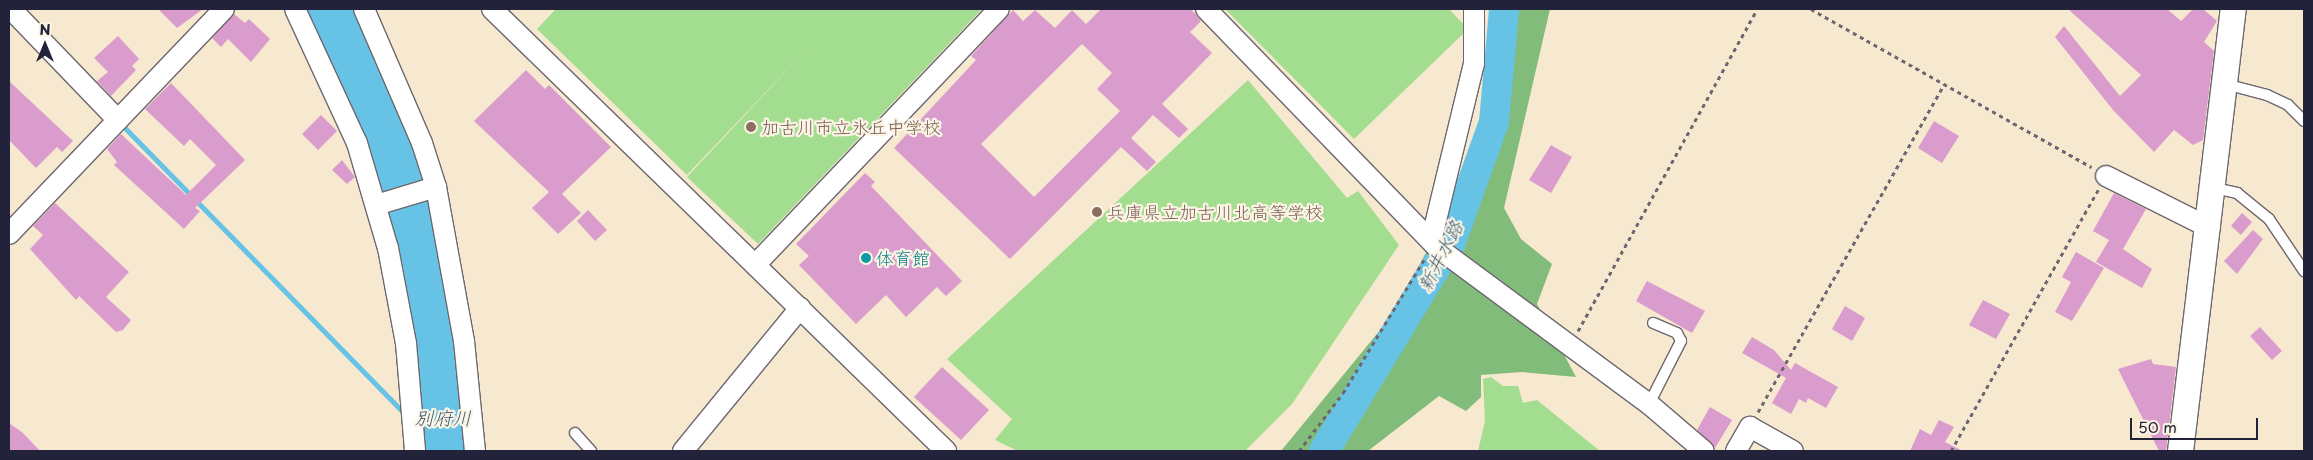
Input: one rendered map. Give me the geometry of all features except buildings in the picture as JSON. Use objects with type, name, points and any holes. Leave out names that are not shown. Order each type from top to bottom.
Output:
[{"type":"street","points":[[11,9],[118,120]]},
{"type":"street","points":[[9,234],[224,9]]},
{"type":"street","points":[[295,9],[344,109],[376,205],[406,343],[415,451]]},
{"type":"street","points":[[364,9],[408,106],[436,187],[464,340],[476,451]]},
{"type":"street","points":[[492,9],[756,264],[943,451]]},
{"type":"street","points":[[756,264],[999,9]]},
{"type":"street","points":[[1206,9],[1432,237],[1438,248],[1649,404],[1704,451]]},
{"type":"street","points":[[1432,237],[1474,63],[1474,9]]},
{"type":"street","points":[[2180,451],[2210,228],[2233,9]]},
{"type":"street","points":[[2106,176],[2210,228]]},
{"type":"street","points":[[376,205],[436,187]]},
{"type":"street","points":[[683,451],[800,308]]},
{"type":"street","points":[[1736,451],[1750,427],[1793,451]]},
{"type":"lane","points":[[2225,84],[2267,95],[2288,105],[2304,121]]},
{"type":"lane","points":[[2214,188],[2237,193],[2269,218],[2304,271]]},
{"type":"lane","points":[[1649,404],[1681,341],[1677,333],[1653,323]]},
{"type":"lane","points":[[575,434],[591,451]]},
{"type":"path","points":[[1569,346],[1757,9]]},
{"type":"path","points":[[1810,9],[2106,176],[1951,451]]},
{"type":"path","points":[[1750,427],[1944,84]]},
{"type":"path","points":[[1299,451],[1343,393],[1410,286],[1432,237]]},
{"type":"green space","name":"加古川市立氷丘中学校","points":[[556,9],[982,9],[758,244],[687,177],[803,53],[687,175],[537,29]]},
{"type":"green space","points":[[1225,9],[1449,9],[1468,29],[1354,139]]},
{"type":"green space","points":[[1503,9],[1550,9],[1504,208],[1521,239],[1552,264],[1537,304],[1576,377],[1522,372],[1481,375],[1481,397],[1466,411],[1439,396],[1368,451],[1281,451],[1394,313],[1449,209],[1480,120]]},
{"type":"green space","points":[[1248,80],[1347,198],[1358,191],[1399,245],[1292,404],[1245,451],[1018,451],[995,440],[1012,419],[947,359]]},
{"type":"green space","points":[[1491,377],[1503,386],[1518,386],[1523,403],[1537,400],[1600,451],[1478,451],[1485,421],[1483,379]]},
{"type":"water","name":"別府川","points":[[303,9],[356,9],[395,93],[440,235],[469,451],[422,451],[404,271],[365,140]]},
{"type":"waterway","name":"新井水路","points":[[1324,451],[1451,242],[1494,122],[1504,9]]},
{"type":"waterway","points":[[123,126],[406,415]]},
{"type":"place","name":"加古川市立氷丘中学校","points":[[751,127]]},
{"type":"place","name":"兵庫県立加古川北高等学校","points":[[1097,212]]},
{"type":"place","name":"体育館","points":[[866,258]]}]
